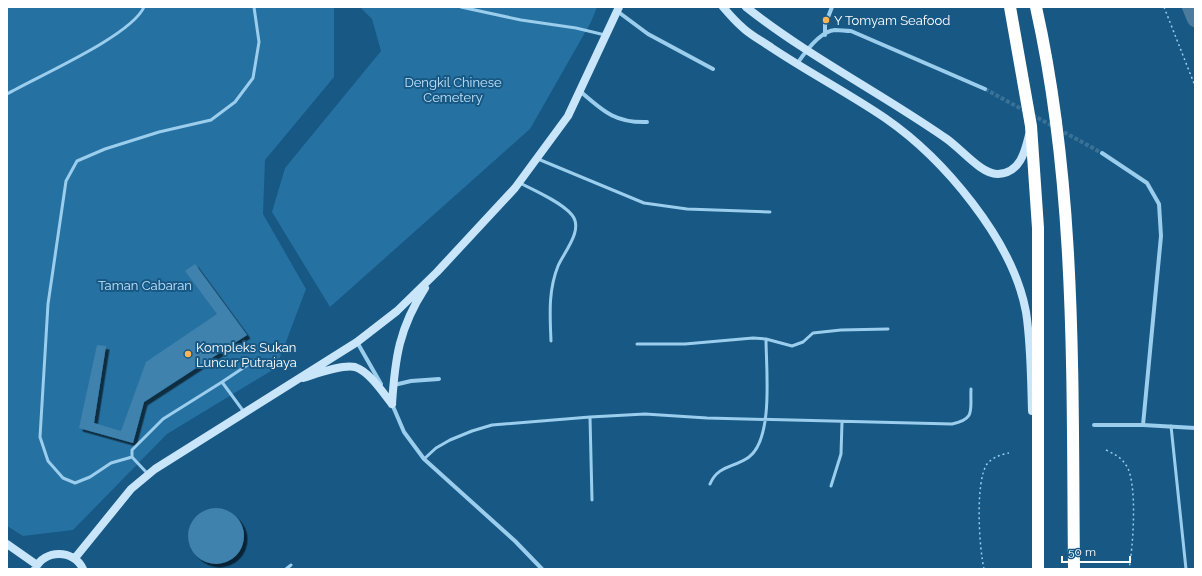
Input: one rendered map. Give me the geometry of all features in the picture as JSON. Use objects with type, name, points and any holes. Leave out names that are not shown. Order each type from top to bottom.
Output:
[{"type":"highway","points":[[1010,7],[1031,126],[1038,228],[1038,569]]},
{"type":"highway","points":[[1036,7],[1048,62],[1060,158],[1068,260],[1074,569]]},
{"type":"street","points":[[723,7],[742,28],[884,118],[914,140],[942,166],[990,227],[1015,274],[1026,310],[1030,348],[1038,556]]},
{"type":"street","points":[[746,7],[770,26],[807,50],[907,111],[955,144],[987,172],[999,174],[1008,172],[1016,167],[1022,160],[1026,150],[1031,126]]},
{"type":"street","points":[[825,35],[825,25],[832,7]]},
{"type":"street","points":[[75,558],[131,489],[148,475],[244,412],[358,342],[397,311],[438,272],[518,182],[568,116],[618,9],[648,34],[713,69]]},
{"type":"street","points":[[797,64],[814,42],[833,30],[851,31],[985,89]]},
{"type":"street","points":[[580,91],[608,115],[625,121],[647,122]]},
{"type":"street","points":[[1102,153],[1147,183],[1159,204],[1161,236],[1143,425]]},
{"type":"street","points":[[392,404],[396,361],[405,322],[414,305],[438,272]]},
{"type":"street","points":[[358,342],[392,404],[404,432],[424,459],[515,541],[542,569]]},
{"type":"street","points":[[295,381],[343,367],[355,367],[367,375],[392,404]]},
{"type":"street","points":[[393,385],[411,381],[439,379]]},
{"type":"street","points":[[1094,424],[1195,428]]},
{"type":"street","points":[[7,544],[36,567],[43,559],[54,554],[67,555],[75,558],[83,569]]},
{"type":"lane","points":[[7,94],[82,55],[132,24],[144,7]]},
{"type":"lane","points":[[132,457],[111,463],[90,477],[75,483],[62,478],[48,461],[40,437],[48,304],[66,181],[77,161],[105,149],[159,132],[211,120],[235,102],[253,78],[259,42],[254,7]]},
{"type":"lane","points":[[461,7],[521,20],[576,28],[606,35]]},
{"type":"lane","points":[[536,159],[644,203],[687,209],[770,212]]},
{"type":"lane","points":[[518,182],[552,200],[572,215],[576,224],[574,234],[558,265],[552,283],[550,296],[551,341]]},
{"type":"lane","points":[[637,344],[685,344],[733,338],[766,339],[792,346],[803,342],[813,333],[841,330],[888,329]]},
{"type":"lane","points":[[710,484],[714,474],[748,457],[759,447],[766,419],[766,339]]},
{"type":"lane","points":[[148,475],[132,457],[132,450],[162,419],[255,360]]},
{"type":"lane","points":[[222,382],[244,412]]},
{"type":"lane","points":[[424,459],[436,448],[450,440],[492,425],[590,417],[645,414],[842,422],[952,424],[964,422],[969,417],[971,389]]},
{"type":"lane","points":[[590,417],[592,500]]},
{"type":"lane","points":[[831,486],[841,454],[842,422]]},
{"type":"lane","points":[[1171,426],[1186,569]]},
{"type":"lane","points":[[286,569],[291,565]]},
{"type":"path","points":[[1164,7],[1195,86]]},
{"type":"path","points":[[1106,450],[1120,457],[1127,466],[1132,489],[1133,546],[1129,569]]},
{"type":"path","points":[[984,569],[980,549],[980,489],[982,476],[987,464],[994,457],[1009,453]]},
{"type":"green space","name":"Taman Cabaran","points":[[7,7],[334,7],[334,77],[265,160],[263,214],[306,289],[276,368],[167,434],[73,530],[23,536],[7,526]]},
{"type":"green space","name":"Dengkil Chinese Cemetery","points":[[360,7],[597,7],[591,22],[530,129],[330,307],[272,212],[285,168],[381,51],[372,19]]},
{"type":"building","name":"Kompleks Sukan Luncur Putrajaya","points":[[195,264],[247,335],[144,402],[133,443],[79,428],[97,345],[106,346],[94,423],[121,431],[146,362],[217,314],[185,271]]},
{"type":"building","points":[[216,508],[227,510],[236,516],[242,525],[244,536],[242,547],[236,556],[227,562],[216,564],[205,562],[196,556],[190,547],[188,536],[190,525],[196,516],[205,510]]},
{"type":"waterway","points":[[1190,7],[1195,19]]},
{"type":"tunnel","points":[[985,89],[1102,153]]},
{"type":"place","name":"Y Tomyam Seafood","points":[[826,20]]},
{"type":"place","name":"Kompleks Sukan Luncur Putrajaya","points":[[188,354]]}]
